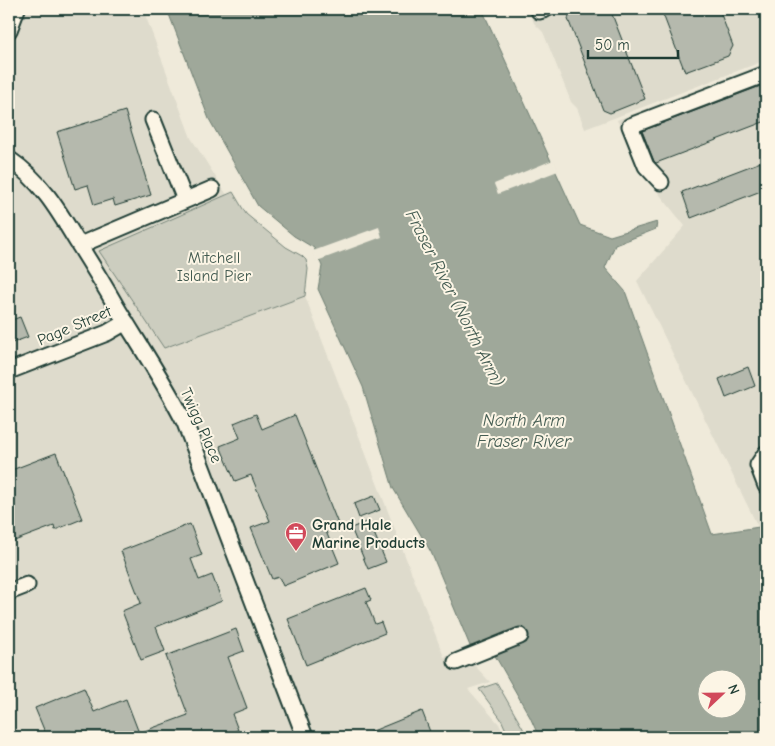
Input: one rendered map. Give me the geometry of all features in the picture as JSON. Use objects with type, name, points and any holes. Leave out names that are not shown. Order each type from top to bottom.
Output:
[{"type":"street","points":[[9,30],[17,9]]},
{"type":"street","points":[[661,182],[646,166],[630,126],[766,74]]},
{"type":"street","points":[[153,120],[185,200]]},
{"type":"street","name":"Twigg Place","points":[[9,159],[33,178],[61,214],[170,394],[185,423],[302,736]]},
{"type":"street","points":[[80,245],[212,189]]},
{"type":"street","name":"Page Street","points":[[9,371],[107,333],[126,322]]},
{"type":"street","points":[[766,453],[758,465],[766,486]]},
{"type":"street","points":[[9,592],[28,585]]},
{"type":"street","points":[[456,662],[520,636]]},
{"type":"shaded area","points":[[9,9],[143,9],[191,138],[227,195],[164,348],[305,296],[444,657],[462,652],[490,682],[468,689],[499,724],[505,737],[9,737]]},
{"type":"shaded area","points":[[528,9],[766,9],[766,60],[585,129],[577,108],[571,102],[543,32],[534,23]]},
{"type":"shaded area","points":[[766,63],[766,543],[637,281],[685,226],[640,170],[617,120]]},
{"type":"green space","name":"Mitchell Island Pier","points":[[233,192],[246,214],[286,247],[306,260],[308,269],[305,296],[164,348],[99,251]]},
{"type":"green space","points":[[497,683],[527,737],[509,737],[501,719],[479,689]]},
{"type":"water","name":"North Arm Fraser River","points":[[167,9],[482,9],[580,225],[610,236],[657,222],[656,229],[615,245],[605,268],[625,291],[712,534],[766,526],[766,737],[539,737],[530,717],[489,645],[470,646],[431,552],[393,488],[363,387],[318,289],[322,266],[314,248],[294,236],[258,206],[209,119]]},
{"type":"pier","points":[[553,160],[558,171],[498,194],[494,184]]},
{"type":"pier","points":[[379,227],[382,237],[317,261],[313,251]]},
{"type":"building","points":[[579,9],[610,9],[645,99],[610,113],[603,110],[568,19],[570,12]]},
{"type":"building","points":[[661,9],[719,9],[733,46],[728,56],[685,72]]},
{"type":"building","points":[[766,84],[766,121],[656,163],[654,161],[642,131]]},
{"type":"building","points":[[125,111],[151,195],[115,206],[113,199],[94,205],[88,185],[75,189],[57,132]]},
{"type":"building","points":[[766,160],[766,189],[691,218],[682,192]]},
{"type":"building","points":[[20,317],[28,337],[9,344],[9,321]]},
{"type":"building","points":[[748,367],[755,386],[726,398],[719,379]]},
{"type":"building","points":[[256,414],[262,429],[295,415],[338,524],[325,529],[339,563],[283,586],[279,577],[272,579],[251,528],[270,521],[251,475],[235,481],[220,446],[240,438],[234,423]]},
{"type":"building","points":[[56,453],[82,519],[55,530],[54,526],[9,543],[9,471]]},
{"type":"building","points":[[374,496],[380,510],[359,518],[354,504]]},
{"type":"building","points":[[369,521],[386,562],[368,569],[351,528]]},
{"type":"building","points":[[190,524],[202,555],[191,559],[199,580],[212,575],[222,601],[156,627],[165,651],[141,660],[122,611],[141,603],[121,551]]},
{"type":"building","points":[[366,588],[371,600],[366,602],[375,624],[381,622],[385,633],[306,665],[288,619]]},
{"type":"building","points":[[236,629],[244,651],[228,657],[247,708],[232,714],[238,730],[219,737],[47,737],[35,708],[84,688],[94,712],[126,699],[139,733],[188,715],[166,656]]},
{"type":"building","points":[[422,711],[432,737],[358,737]]},
{"type":"place","name":"Grand Hale Marine Products","points":[[296,552]]},
{"type":"water label","name":"Fraser River (North Arm)","points":[[455,298]]}]
